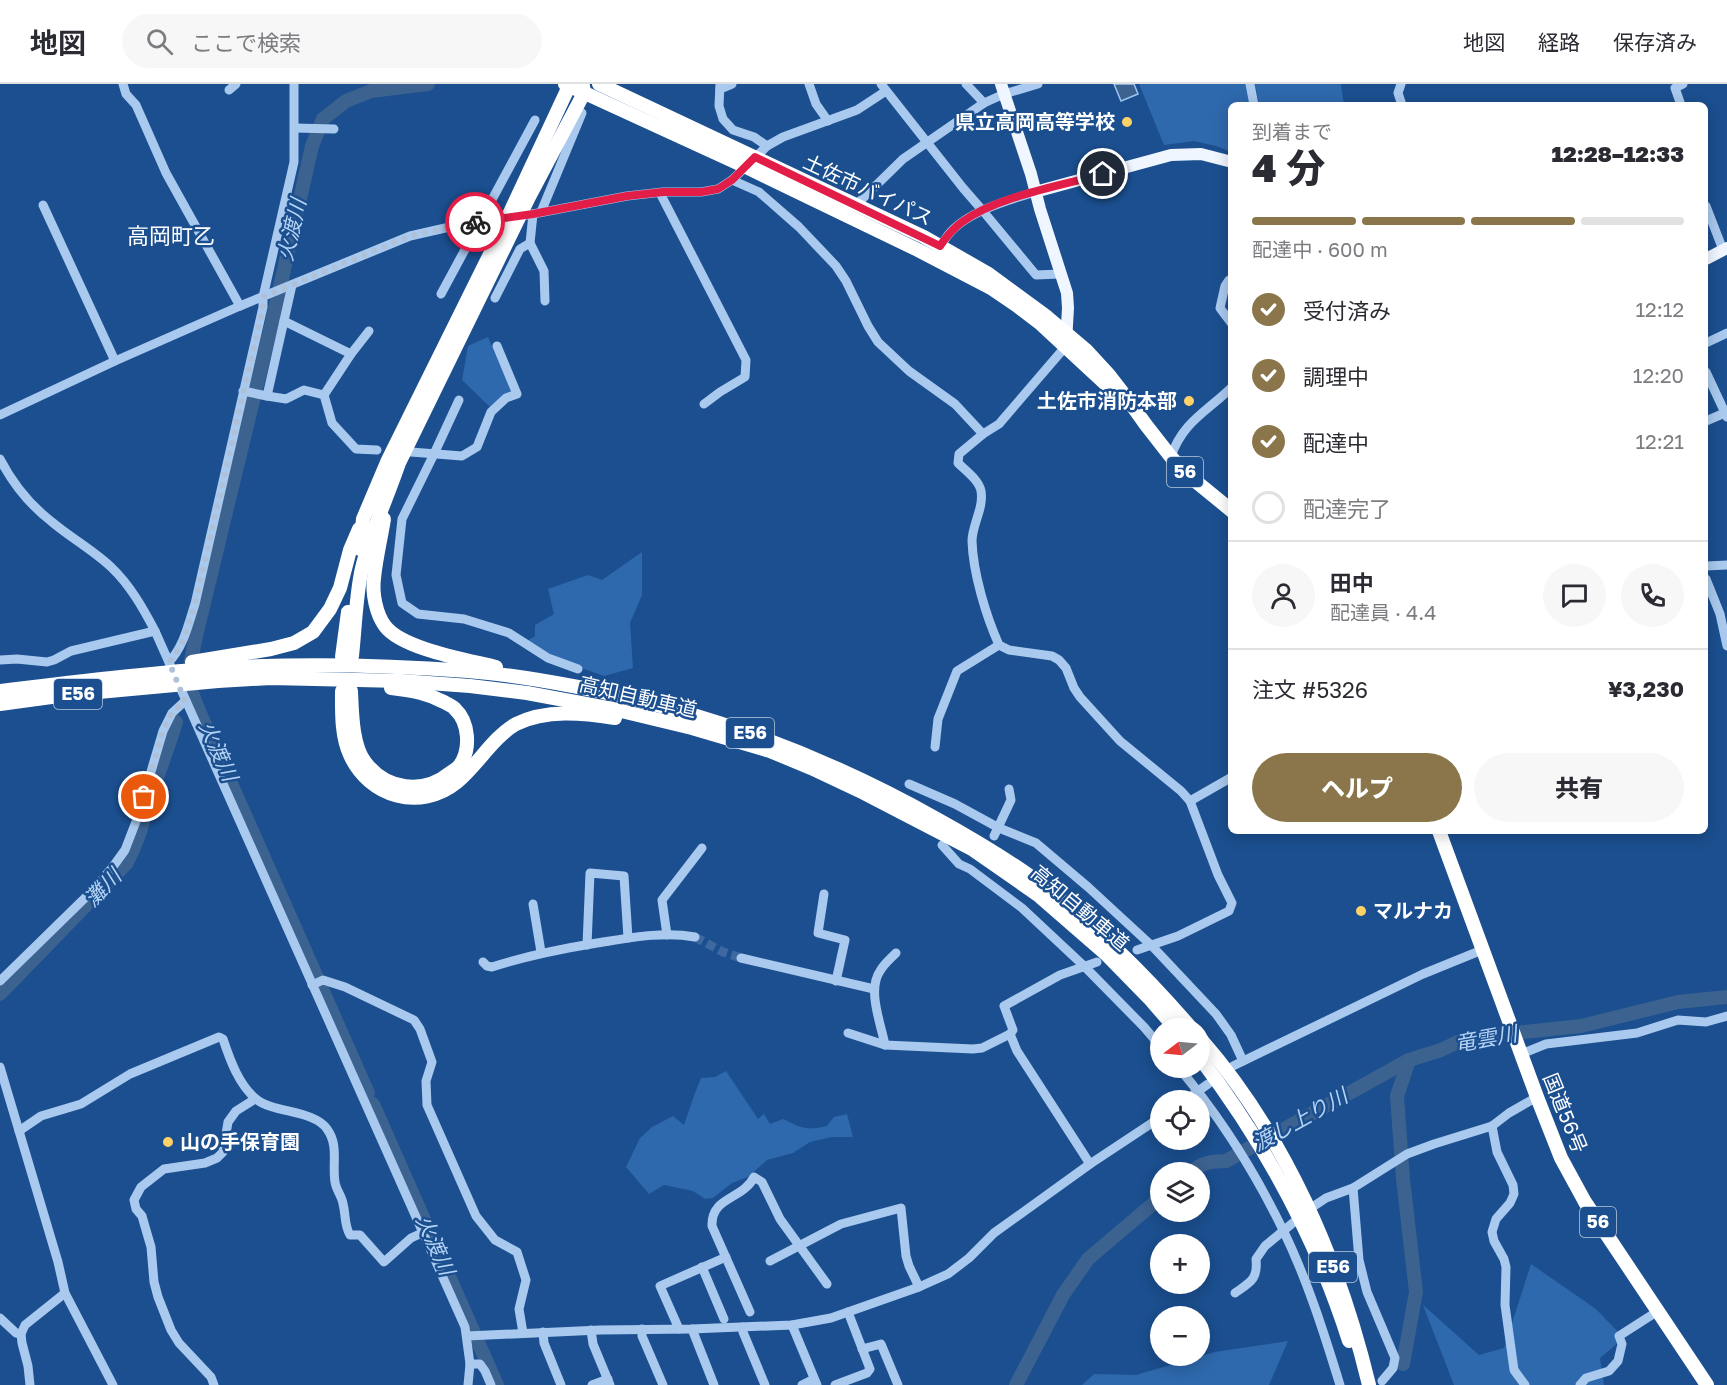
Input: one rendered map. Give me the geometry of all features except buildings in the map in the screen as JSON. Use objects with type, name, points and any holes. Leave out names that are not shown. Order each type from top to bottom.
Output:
[{"type":"highway","name":"土佐市バイパス","points":[[568,84],[856,205],[937,252],[1067,340],[1146,425],[1171,457]]},
{"type":"highway","points":[[363,519],[362,544],[350,599],[347,657],[362,570],[374,525],[386,502],[399,463],[523,197],[568,84]]},
{"type":"highway","name":"土佐市バイパス","points":[[599,84],[750,162],[937,252]]},
{"type":"highway","points":[[523,197],[584,89]]},
{"type":"highway","points":[[155,676],[220,669],[270,649],[294,643],[313,632],[330,609],[340,588],[350,550],[387,460],[505,235]]},
{"type":"highway","name":"56","points":[[1171,457],[1188,475],[1228,508]]},
{"type":"highway","points":[[386,502],[374,580],[377,610],[386,627],[401,639],[422,647],[530,678]]},
{"type":"highway","name":"高知自動車道","points":[[0,704],[155,676],[220,669],[301,666],[471,672],[530,678],[615,694],[694,715],[772,741],[869,783],[978,841],[1046,888],[1115,946],[1158,989],[1183,1018]]},
{"type":"highway","name":"高知自動車道","points":[[220,669],[271,678],[401,681],[527,693],[613,709],[692,728],[770,751],[864,793],[972,849],[1038,895],[1107,955],[1166,1018]]},
{"type":"highway","name":"E56","points":[[0,691],[155,676]]},
{"type":"highway","points":[[332,679],[428,694],[455,708],[463,719],[467,732],[460,765],[442,779],[420,788],[391,784],[364,762],[358,748],[346,691],[344,737],[350,755],[360,772],[378,788],[392,795],[406,798],[440,793],[457,782],[514,725],[539,717],[561,714],[587,714],[626,720],[770,751]]},
{"type":"highway","name":"国道56号","points":[[1440,834],[1561,1158],[1585,1202],[1707,1385]]},
{"type":"highway","name":"E56","points":[[1210,1051],[1233,1081],[1275,1158],[1306,1204],[1335,1272],[1357,1337],[1376,1383]]},
{"type":"highway","name":"E56","points":[[1210,1070],[1255,1123]]},
{"type":"highway","name":"E56","points":[[1275,1158],[1326,1276],[1362,1385]]},
{"type":"main road","points":[[1003,89],[1066,293],[1067,340]]},
{"type":"main road","points":[[1035,192],[1171,155],[1201,154],[1228,161]]},
{"type":"main road","points":[[1708,258],[1725,249]]},
{"type":"street","points":[[123,84],[126,94],[136,105],[166,173],[240,306]]},
{"type":"street","points":[[169,662],[177,654],[184,639],[195,604],[245,392],[294,162],[294,84]]},
{"type":"street","points":[[732,84],[720,86],[719,106],[723,119],[733,130],[754,137],[766,146]]},
{"type":"street","points":[[809,84],[816,104],[828,120]]},
{"type":"street","points":[[966,84],[984,103]]},
{"type":"street","points":[[856,205],[903,159],[1003,89],[1038,84]]},
{"type":"street","points":[[1250,84],[1253,102]]},
{"type":"street","points":[[1401,84],[1398,93],[1401,102]]},
{"type":"street","points":[[1680,102],[1675,88],[1683,84]]},
{"type":"street","points":[[0,415],[240,306],[410,236],[454,226],[627,196],[718,189],[732,180],[766,146],[783,137],[857,110],[884,87],[963,188],[1036,275],[1060,274]]},
{"type":"street","points":[[544,301],[544,272],[530,243],[537,213],[582,113]]},
{"type":"street","points":[[441,294],[535,120]]},
{"type":"street","points":[[295,128],[334,129]]},
{"type":"street","points":[[732,180],[759,192],[799,227],[836,266],[878,342],[909,371],[955,404],[983,434]]},
{"type":"street","points":[[937,252],[948,233],[963,221],[1005,201],[1035,192]]},
{"type":"street","points":[[660,193],[746,360],[745,377],[704,404]]},
{"type":"street","points":[[44,206],[115,361]]},
{"type":"street","points":[[1708,211],[1725,249]]},
{"type":"street","points":[[495,298],[520,249],[530,243]]},
{"type":"street","points":[[1228,282],[1220,308],[1228,319]]},
{"type":"street","points":[[265,396],[284,321],[289,286]]},
{"type":"street","points":[[284,321],[351,354]]},
{"type":"street","points":[[369,331],[324,395],[332,423],[356,449],[377,450]]},
{"type":"street","points":[[1708,342],[1727,333]]},
{"type":"street","points":[[1067,340],[999,424],[959,454],[958,463],[977,482],[981,490],[972,540],[978,581],[999,645],[1009,650],[1059,660],[1066,668],[1080,697],[1120,741],[1191,801],[1218,875],[1232,903],[1229,911],[1178,936],[1137,950]]},
{"type":"street","points":[[411,452],[462,456],[477,447],[491,412],[506,398],[517,393],[497,346]]},
{"type":"street","points":[[1708,376],[1726,414],[1708,420]]},
{"type":"street","points":[[245,392],[286,399],[304,390],[324,395]]},
{"type":"street","points":[[1171,457],[1179,438],[1200,413],[1228,391]]},
{"type":"street","points":[[459,400],[402,519],[396,575],[402,603],[418,614],[464,619],[509,633],[548,658],[578,669]]},
{"type":"street","points":[[0,459],[15,484],[36,509],[98,556],[124,582],[155,631],[465,1327],[473,1336],[468,1385]]},
{"type":"street","points":[[1708,566],[1727,565]]},
{"type":"street","points":[[1708,583],[1720,614],[1727,646]]},
{"type":"street","points":[[0,660],[47,662],[71,651],[155,631]]},
{"type":"street","points":[[935,747],[938,719],[957,671],[999,645]]},
{"type":"street","points":[[0,981],[90,893],[125,850],[137,819],[163,730],[172,713],[185,701]]},
{"type":"street","points":[[1191,801],[1228,779]]},
{"type":"street","points":[[909,784],[955,804],[997,832],[1036,843],[1088,886],[1152,946],[1216,1014],[1231,1035],[1243,1062]]},
{"type":"street","points":[[997,832],[1011,800],[1009,789]]},
{"type":"street","points":[[942,845],[959,864],[970,869],[1022,908],[1084,966],[1150,1035]]},
{"type":"street","points":[[667,935],[662,900],[702,848]]},
{"type":"street","points":[[970,869],[978,861]]},
{"type":"street","points":[[587,945],[590,873],[624,876],[628,938]]},
{"type":"street","points":[[824,894],[818,933],[845,940],[836,981]]},
{"type":"street","points":[[533,904],[541,952]]},
{"type":"street","points":[[483,962],[492,967],[541,952],[628,938],[677,934],[695,937]]},
{"type":"street","points":[[1233,1066],[1424,974],[1482,950]]},
{"type":"street","points":[[885,1045],[874,989],[879,971],[896,953]]},
{"type":"street","points":[[741,958],[874,989]]},
{"type":"street","points":[[848,1033],[885,1045],[982,1048],[1010,1034],[1013,1030],[1004,1006],[1060,975],[1097,962]]},
{"type":"street","points":[[312,985],[323,980],[345,987],[414,1020],[420,1029],[432,1062],[426,1081],[427,1105],[476,1216],[495,1240],[517,1252],[526,1281],[519,1309],[523,1333]]},
{"type":"street","points":[[1519,1049],[1637,1033],[1678,1020],[1706,1022],[1727,1016]]},
{"type":"street","points":[[1010,1034],[1021,1058],[1090,1164]]},
{"type":"street","points":[[19,1131],[41,1116],[81,1104],[129,1074],[219,1038],[223,1039],[244,1086],[255,1099],[267,1106],[288,1110],[319,1122],[327,1128],[335,1155],[335,1184],[343,1202],[346,1228],[350,1234],[360,1235],[384,1262],[411,1238],[423,1233]]},
{"type":"street","points":[[0,1067],[58,1262],[65,1293],[113,1385]]},
{"type":"street","points":[[1187,1078],[1197,1090]]},
{"type":"street","points":[[1199,1090],[1208,1084]]},
{"type":"street","points":[[1314,1206],[1326,1198],[1353,1188],[1407,1154],[1492,1126],[1537,1097]]},
{"type":"street","points":[[214,1385],[211,1377],[179,1343],[171,1330],[154,1282],[151,1247],[142,1216],[136,1209],[135,1200],[141,1187],[164,1169],[205,1163],[217,1158],[223,1152],[228,1122],[236,1111],[255,1099]]},
{"type":"street","points":[[1210,1108],[1246,1162],[1283,1231],[1302,1275],[1340,1385]]},
{"type":"street","points":[[473,1336],[591,1330],[792,1325],[831,1318],[919,1287],[948,1274],[969,1258],[994,1233],[1150,1124]]},
{"type":"street","points":[[1492,1126],[1497,1152],[1513,1185],[1514,1194],[1510,1203],[1496,1219],[1492,1232],[1506,1267],[1505,1305],[1514,1370],[1525,1385]]},
{"type":"street","points":[[750,1312],[711,1220],[719,1205],[744,1190],[754,1177],[762,1182],[780,1220],[827,1284]]},
{"type":"street","points":[[1353,1188],[1359,1260],[1367,1292],[1395,1358],[1393,1368],[1376,1383]]},
{"type":"street","points":[[770,1261],[841,1224],[901,1208],[906,1256],[919,1287]]},
{"type":"street","points":[[1234,1293],[1251,1282],[1257,1271],[1256,1259],[1265,1246],[1294,1222]]},
{"type":"street","points":[[679,1329],[660,1286],[726,1257]]},
{"type":"street","points":[[702,1268],[724,1319]]},
{"type":"street","points":[[30,1385],[21,1334],[25,1325],[65,1293]]},
{"type":"street","points":[[1580,1385],[1586,1378],[1609,1371],[1618,1361],[1622,1344],[1619,1336],[1658,1311]]},
{"type":"street","points":[[835,1385],[867,1373],[870,1369],[848,1312]]},
{"type":"street","points":[[0,1318],[16,1333],[21,1334]]},
{"type":"street","points":[[792,1325],[815,1382],[802,1385]]},
{"type":"street","points":[[743,1327],[765,1385]]},
{"type":"street","points":[[642,1329],[642,1336],[663,1385]]},
{"type":"street","points":[[692,1329],[714,1385]]},
{"type":"street","points":[[591,1330],[593,1344],[609,1382],[592,1385]]},
{"type":"street","points":[[543,1332],[544,1343],[561,1385]]},
{"type":"street","points":[[862,1349],[881,1344],[898,1385]]},
{"type":"street","points":[[470,1364],[480,1364],[491,1385]]},
{"type":"shaded area","points":[[1114,84],[1134,84],[1138,94],[1121,101]]},
{"type":"shaded area","points":[[1139,84],[1246,84],[1249,102],[1228,102],[1228,151],[1194,141],[1164,145]]},
{"type":"shaded area","points":[[1255,84],[1341,84],[1344,102],[1258,102]]},
{"type":"shaded area","points":[[488,337],[512,392],[490,407],[462,380],[468,346]]},
{"type":"shaded area","points":[[642,552],[642,595],[630,623],[633,668],[604,676],[565,662],[527,641],[535,636],[535,625],[554,614],[548,589],[588,575],[602,580]]},
{"type":"shaded area","points":[[726,1071],[758,1119],[764,1114],[770,1124],[783,1119],[800,1126],[814,1128],[827,1126],[834,1117],[847,1114],[853,1137],[832,1137],[810,1142],[793,1153],[767,1160],[748,1177],[732,1183],[713,1198],[705,1199],[693,1191],[664,1185],[649,1194],[626,1167],[640,1138],[652,1127],[673,1116],[684,1125],[701,1078],[715,1077]]},
{"type":"shaded area","points":[[1531,1264],[1596,1309],[1624,1338],[1600,1358],[1604,1385],[1454,1385],[1423,1305],[1479,1355],[1504,1348]]},
{"type":"shaded area","points":[[1288,1341],[1269,1385],[1082,1385],[1094,1374],[1136,1375],[1167,1366],[1210,1366],[1210,1353]]},
{"type":"waterway","name":"火渡川","points":[[189,671],[312,146],[323,119],[346,101],[371,91],[428,84]]},
{"type":"waterway","name":"火渡川","points":[[187,680],[368,1093]]},
{"type":"waterway","name":"灘川","points":[[0,994],[126,864],[138,837],[176,722]]},
{"type":"waterway","name":"竜雲川","points":[[1210,1162],[1226,1161],[1409,1060],[1441,1050],[1466,1038],[1581,1026],[1678,1002],[1727,997]]},
{"type":"waterway","name":"竜雲川","points":[[1403,1364],[1416,1292],[1403,1179],[1397,1096],[1409,1060]]},
{"type":"waterway","name":"火渡川","points":[[373,1104],[497,1385]]},
{"type":"waterway","name":"渡し上り川","points":[[1016,1385],[1063,1295],[1088,1259],[1150,1206]]},
{"type":"tunnel","points":[[695,937],[723,952],[741,958]]},
{"type":"way so far","points":[[144,797],[163,730],[172,713],[185,701],[169,662],[177,654],[184,639],[195,604],[263,307],[263,297],[410,236],[475,222]]},
{"type":"place","name":"県立高岡高等学校","points":[[1127,122]]},
{"type":"place","name":"土佐市消防本部","points":[[1189,401]]},
{"type":"place","name":"マルナカ","points":[[1361,911]]},
{"type":"place","name":"山の手保育園","points":[[168,1142]]},
{"type":"district","name":"高岡町乙","points":[[171,236]]},
{"type":"route","points":[[475,222],[533,214],[627,196],[718,189],[732,180],[755,157],[940,246],[948,233],[963,221],[1005,201],[1103,174]]}]
